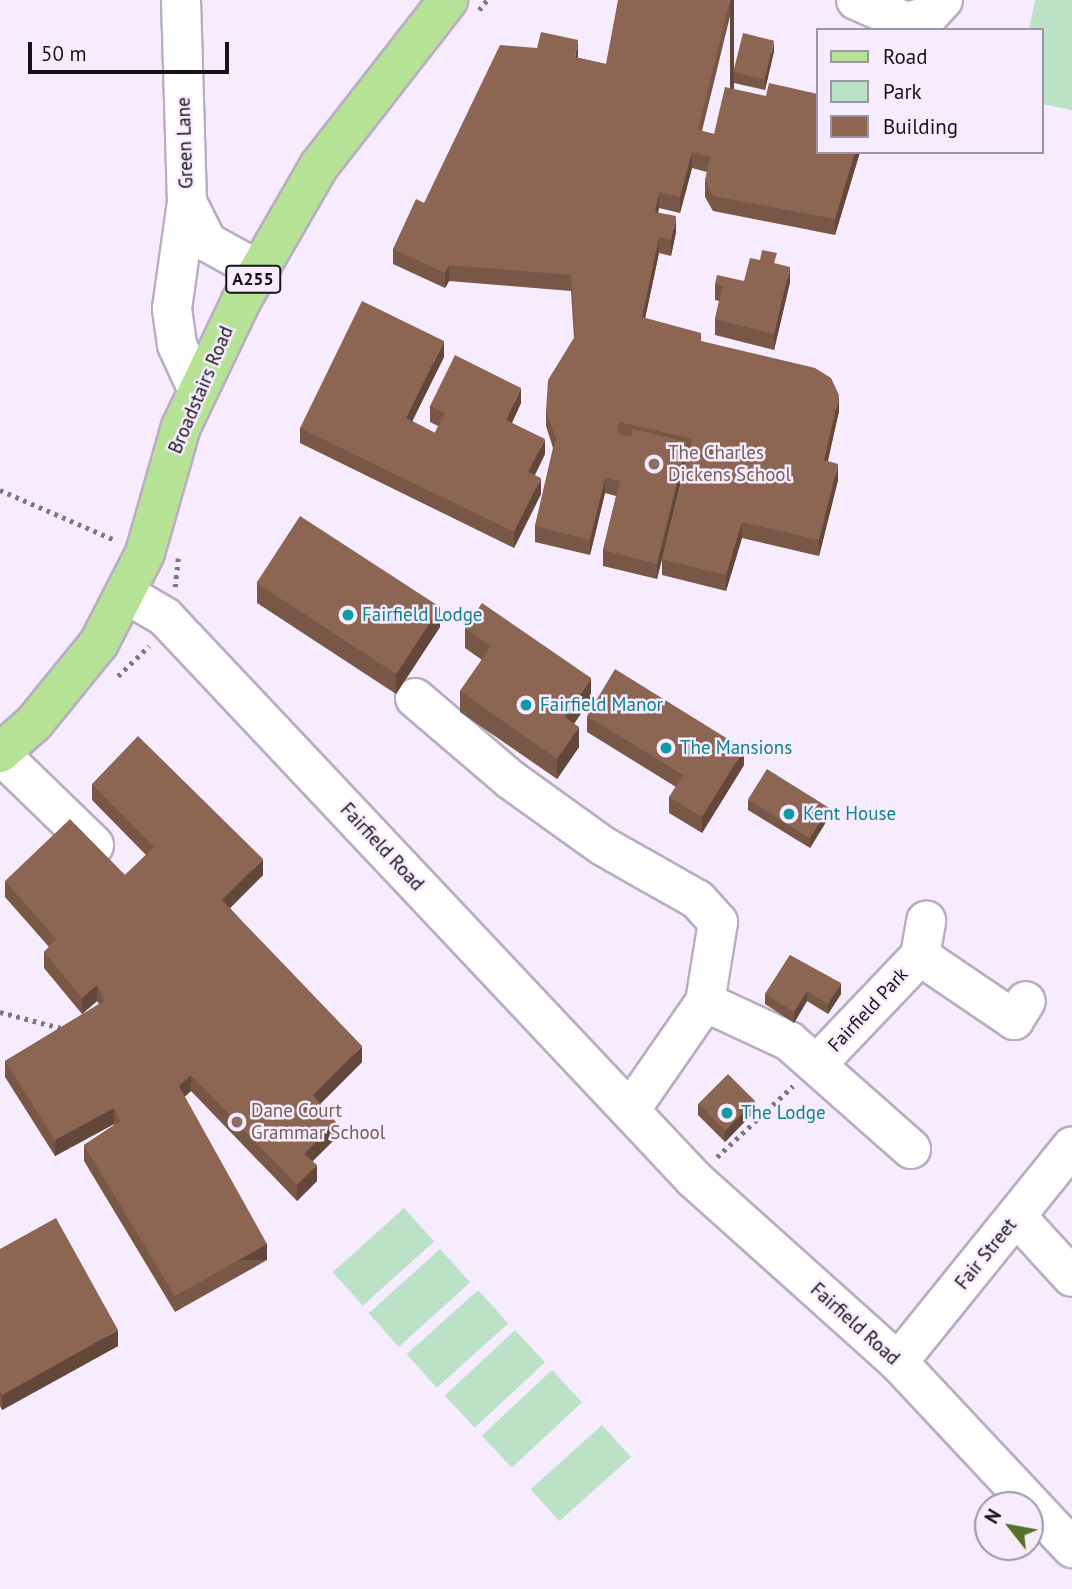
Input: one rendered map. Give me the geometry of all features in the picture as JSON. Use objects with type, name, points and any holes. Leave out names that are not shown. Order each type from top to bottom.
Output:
[{"type":"main road","name":"Broadstairs Road","points":[[0,754],[70,681],[126,594],[160,549],[197,388],[258,271],[319,166],[462,7]]},
{"type":"street","name":"Green Lane","points":[[181,0],[187,201],[173,280],[177,345],[197,388]]},
{"type":"street","points":[[856,0],[906,22],[928,16],[943,0]]},
{"type":"street","name":"Green Lane","points":[[187,201],[207,242]]},
{"type":"street","points":[[173,280],[189,253],[207,242],[258,271]]},
{"type":"street","name":"Fairfield Road","points":[[126,594],[165,617],[631,1109],[694,1179],[898,1362],[1072,1548]]},
{"type":"street","points":[[415,698],[510,780],[603,846],[698,900],[718,922],[705,1002],[631,1109]]},
{"type":"street","points":[[0,754],[94,845]]},
{"type":"street","name":"Fairfield Park","points":[[817,1065],[923,938],[1014,1020],[1026,1001]]},
{"type":"street","name":"Fairfield Park","points":[[705,1002],[789,1041],[911,1149]]},
{"type":"street","name":"Fair Street","points":[[898,1362],[1072,1146]]},
{"type":"street","points":[[1017,1217],[1072,1277]]},
{"type":"path","points":[[462,7],[487,0]]},
{"type":"path","points":[[0,490],[160,549],[180,570]]},
{"type":"path","points":[[125,668],[147,651]]},
{"type":"path","points":[[0,1012],[72,1030],[60,1037]]},
{"type":"path","points":[[694,1179],[817,1065]]},
{"type":"green space","points":[[1035,0],[1072,0],[1072,110],[1044,104],[1044,28],[1029,28]]},
{"type":"green space","points":[[404,1208],[434,1241],[363,1306],[333,1272]]},
{"type":"green space","points":[[440,1249],[470,1282],[399,1347],[369,1313]]},
{"type":"green space","points":[[478,1290],[508,1323],[437,1388],[407,1354]]},
{"type":"green space","points":[[515,1330],[545,1362],[475,1428],[445,1395]]},
{"type":"green space","points":[[552,1370],[582,1402],[512,1468],[482,1435]]},
{"type":"green space","points":[[602,1425],[631,1457],[559,1521],[531,1489]]},
{"type":"building","points":[[618,0],[730,0],[698,130],[714,134],[725,87],[766,96],[769,83],[816,94],[816,154],[854,154],[835,219],[713,196],[705,181],[710,157],[692,152],[680,197],[659,192],[655,212],[676,216],[671,240],[659,237],[642,317],[701,333],[701,341],[815,368],[831,378],[839,395],[824,460],[838,464],[819,540],[742,522],[726,575],[662,559],[692,439],[619,422],[617,433],[631,437],[633,429],[687,442],[657,564],[603,550],[620,481],[605,478],[590,540],[535,526],[556,439],[546,411],[548,380],[575,336],[571,275],[449,265],[445,273],[393,249],[416,199],[424,203],[500,45],[537,48],[541,32],[578,40],[575,57],[606,64]]},
{"type":"building","points":[[743,33],[774,41],[764,80],[733,72]]},
{"type":"building","points":[[762,250],[777,253],[774,263],[790,267],[774,334],[715,319],[723,286],[715,284],[717,275],[744,281],[750,258],[760,260]]},
{"type":"building","points":[[362,301],[444,341],[406,418],[435,433],[445,413],[430,406],[455,355],[521,388],[506,420],[545,439],[528,472],[541,478],[514,532],[300,428]]},
{"type":"building","name":"Fairfield Lodge","points":[[300,516],[440,607],[396,674],[256,583]]},
{"type":"building","name":"Fairfield Manor","points":[[482,603],[591,678],[565,717],[579,727],[557,759],[460,691],[491,646],[465,628]]},
{"type":"building","name":"The Mansions","points":[[615,669],[744,749],[702,817],[669,797],[683,775],[587,716]]},
{"type":"building","points":[[138,736],[263,859],[222,900],[362,1046],[313,1095],[336,1122],[304,1154],[317,1165],[297,1185],[191,1075],[179,1086],[267,1244],[175,1296],[84,1145],[121,1121],[114,1108],[55,1140],[5,1061],[105,1001],[97,985],[82,998],[44,952],[56,939],[5,881],[70,819],[125,875],[154,847],[92,784]]},
{"type":"building","name":"Kent House","points":[[767,769],[829,808],[810,838],[748,800]]},
{"type":"building","points":[[790,955],[841,983],[828,1004],[807,991],[794,1012],[765,994]]},
{"type":"building","name":"The Lodge","points":[[728,1074],[755,1101],[725,1131],[698,1104]]},
{"type":"building","points":[[56,1218],[118,1330],[2,1395],[0,1249]]},
{"type":"place","name":"The Charles Dickens School","points":[[654,464]]},
{"type":"place","name":"Fairfield Lodge","points":[[348,615]]},
{"type":"place","name":"Fairfield Manor","points":[[526,705]]},
{"type":"place","name":"The Mansions","points":[[666,748]]},
{"type":"place","name":"Kent House","points":[[789,814]]},
{"type":"place","name":"The Lodge","points":[[727,1113]]},
{"type":"place","name":"Dane Court Grammar School","points":[[237,1122]]}]
